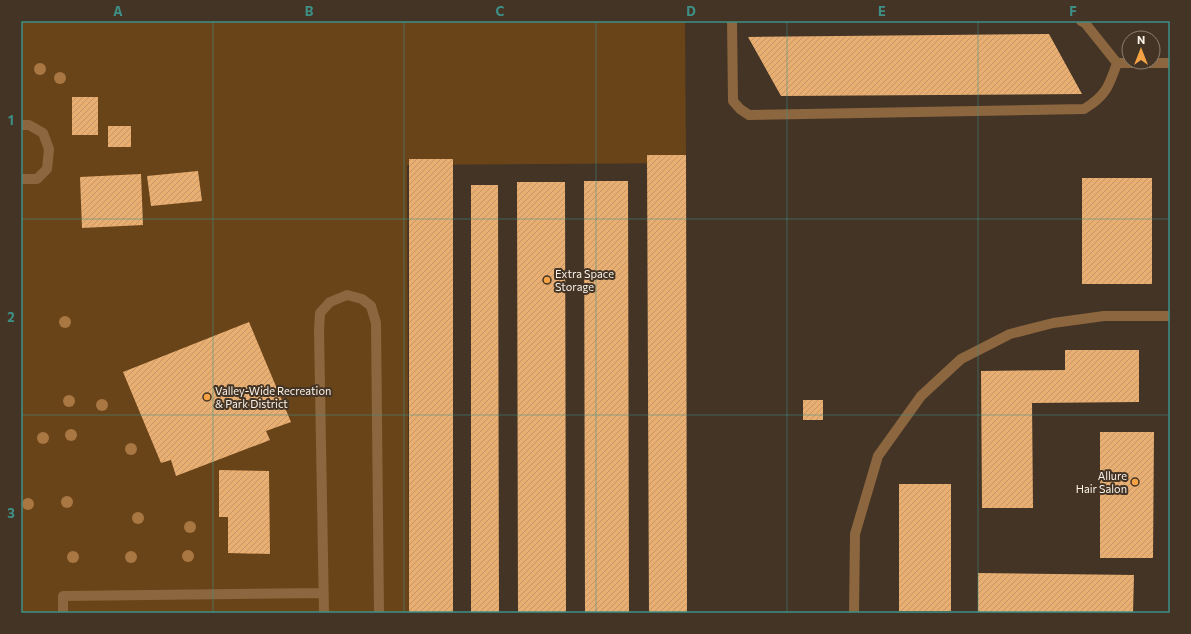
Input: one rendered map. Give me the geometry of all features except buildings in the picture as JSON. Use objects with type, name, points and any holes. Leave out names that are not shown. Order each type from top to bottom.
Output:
[{"type":"lane","points":[[732,21],[733,101],[749,115],[1084,108],[1096,102],[1110,85],[1117,63]]},
{"type":"lane","points":[[1081,21],[1085,23],[1117,63]]},
{"type":"lane","points":[[1117,63],[1170,63]]},
{"type":"lane","points":[[21,125],[29,125],[43,133],[49,149],[47,169],[36,179],[21,179]]},
{"type":"lane","points":[[324,613],[319,332],[320,312],[330,302],[347,295],[362,299],[371,306],[376,323],[379,613]]},
{"type":"lane","points":[[854,613],[855,534],[878,456],[921,396],[961,359],[1010,334],[1053,323],[1104,316],[1170,316]]},
{"type":"lane","points":[[63,613],[63,596],[323,593]]},
{"type":"shaded area","points":[[21,21],[685,21],[686,163],[407,165],[409,613],[21,613]]},
{"type":"place","name":"Extra Space Storage","points":[[547,280]]},
{"type":"place","name":"Valley-Wide Recreation & Park District","points":[[207,397]]},
{"type":"place","name":"Allure Hair Salon","points":[[1135,482]]}]
